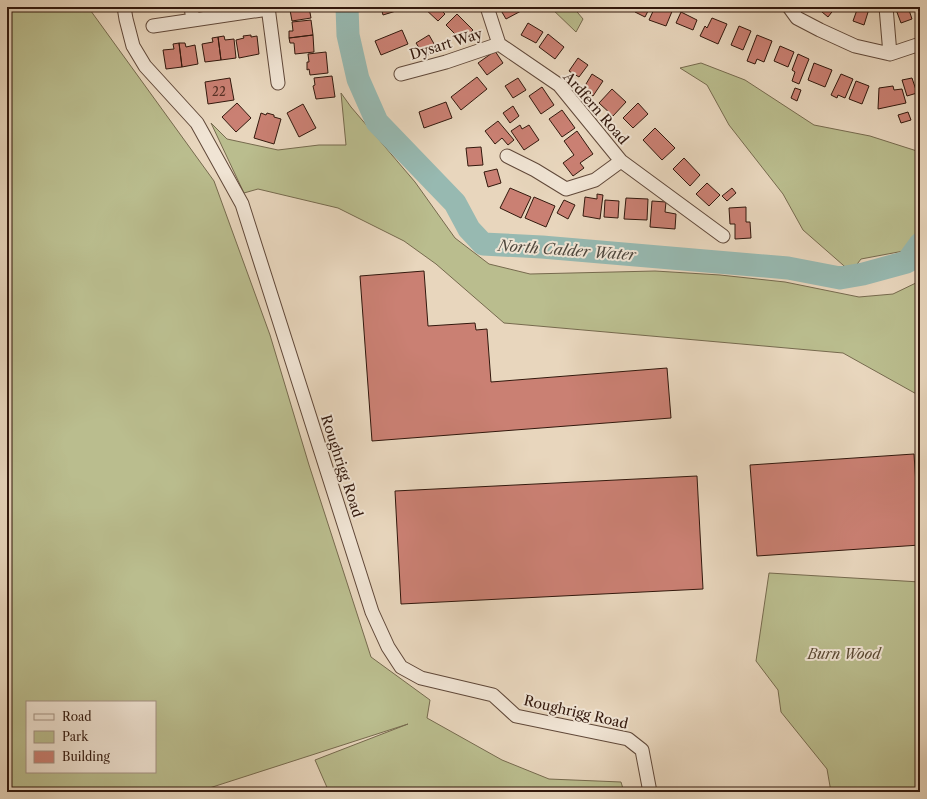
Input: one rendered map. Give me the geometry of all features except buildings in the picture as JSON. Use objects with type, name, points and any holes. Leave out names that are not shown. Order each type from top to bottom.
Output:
[{"type":"street","name":"Roughrigg Road","points":[[124,7],[132,46],[145,66],[197,123],[242,204],[372,612],[388,647],[401,667],[421,678],[493,695],[516,716],[628,739],[642,750],[650,792]]},
{"type":"street","points":[[191,7],[193,20]]},
{"type":"street","points":[[487,7],[499,44]]},
{"type":"street","points":[[789,7],[797,18],[855,46],[890,54],[920,44]]},
{"type":"street","points":[[886,7],[890,54]]},
{"type":"street","points":[[153,26],[268,8],[278,83]]},
{"type":"street","name":"Dysart Way","points":[[401,74],[446,62],[499,44]]},
{"type":"street","name":"Ardfern Road","points":[[499,44],[559,85],[621,161],[723,236]]},
{"type":"street","points":[[507,156],[535,170],[566,189],[595,180],[621,161]]},
{"type":"green space","points":[[7,7],[88,7],[214,181],[270,335],[309,465],[371,657],[430,700],[427,718],[502,760],[549,779],[621,782],[624,792],[329,792],[315,760],[408,724],[197,792],[7,792]]},
{"type":"green space","points":[[550,7],[573,7],[583,19],[576,32]]},
{"type":"green space","points":[[701,63],[745,80],[814,125],[870,136],[920,152],[920,235],[909,250],[861,259],[851,272],[803,230],[783,194],[729,125],[707,85],[680,68]]},
{"type":"green space","points":[[341,93],[351,107],[415,182],[455,238],[489,264],[530,274],[655,271],[720,275],[785,282],[859,297],[893,294],[920,281],[920,396],[843,353],[504,323],[436,264],[404,241],[338,208],[258,189],[244,193],[211,123],[227,139],[278,150],[319,145],[346,145]]},
{"type":"green space","name":"Burn Wood","points":[[769,573],[920,582],[920,792],[831,792],[827,769],[781,712],[778,690],[756,661]]},
{"type":"waterway","name":"North Calder Water","points":[[347,7],[348,35],[358,79],[377,122],[455,203],[469,229],[483,244],[542,247],[788,268],[840,278],[863,274],[907,262],[920,244]]}]
